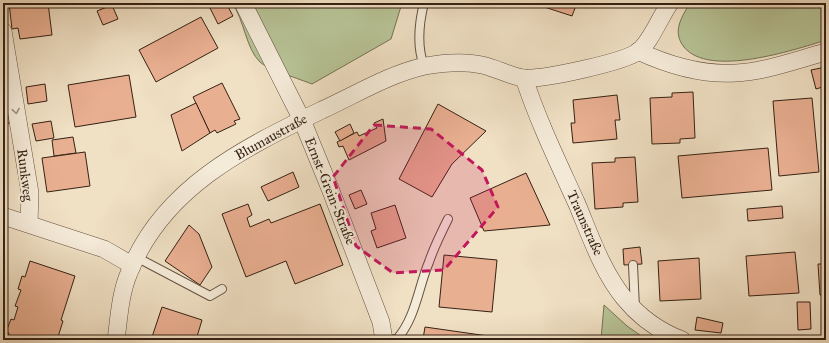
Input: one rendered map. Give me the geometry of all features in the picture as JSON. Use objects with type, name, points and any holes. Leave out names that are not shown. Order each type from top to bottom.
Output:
[{"type":"street","name":"Ernst-Grein-Straße","points":[[243,3],[302,120],[340,214],[380,322],[384,340]]},
{"type":"street","points":[[524,78],[563,74],[621,58],[638,51],[670,3]]},
{"type":"street","name":"Runkweg","points":[[3,31],[30,193],[29,224]]},
{"type":"street","points":[[638,51],[675,65],[715,72],[737,73],[763,69],[826,52]]},
{"type":"street","name":"Blumaustraße","points":[[116,340],[125,283],[146,238],[165,212],[202,178],[235,157],[302,120],[396,76],[424,66],[444,64],[480,65],[524,78]]},
{"type":"street","name":"Traunstraße","points":[[524,78],[548,138],[616,288],[635,310],[657,328],[682,340]]},
{"type":"street","points":[[3,216],[104,248],[134,261]]},
{"type":"lane","points":[[424,3],[420,40],[421,59],[424,66]]},
{"type":"lane","points":[[388,340],[397,339],[406,328],[428,262],[448,219]]},
{"type":"lane","points":[[134,261],[210,296],[222,289]]},
{"type":"lane","points":[[633,265],[635,310]]},
{"type":"highlighted area","points":[[374,125],[431,129],[482,170],[498,207],[444,270],[393,273],[356,246],[333,177]]},
{"type":"green space","points":[[232,3],[402,3],[391,39],[312,84],[276,71],[260,62],[251,50],[239,17]]},
{"type":"green space","points":[[690,3],[826,3],[826,40],[794,50],[752,59],[731,61],[712,60],[696,56],[684,47],[680,41],[678,30],[681,20]]},
{"type":"green space","points":[[604,305],[627,326],[647,340],[601,340]]},
{"type":"building","points":[[9,3],[48,3],[52,35],[20,39],[18,28],[12,29]]},
{"type":"building","points":[[220,3],[226,3],[233,16],[218,24],[210,8]]},
{"type":"building","points":[[532,3],[577,3],[572,16]]},
{"type":"building","points":[[112,5],[118,19],[103,25],[97,11]]},
{"type":"building","points":[[201,17],[218,48],[156,82],[139,50]]},
{"type":"building","points":[[826,67],[826,86],[816,89],[811,70]]},
{"type":"building","points":[[129,75],[136,117],[75,127],[68,85]]},
{"type":"building","points":[[222,83],[240,119],[234,121],[236,124],[217,133],[215,130],[210,133],[193,97]]},
{"type":"building","points":[[45,84],[47,101],[28,104],[26,87]]},
{"type":"building","points":[[693,92],[695,138],[680,139],[680,143],[652,144],[650,98],[672,97],[672,93]]},
{"type":"building","points":[[617,95],[620,120],[615,120],[617,139],[573,143],[571,123],[575,123],[573,100]]},
{"type":"building","points":[[812,98],[819,172],[779,176],[773,101]]},
{"type":"building","points":[[196,103],[210,133],[182,151],[171,115]]},
{"type":"building","points":[[438,104],[486,131],[452,164],[432,197],[399,179]]},
{"type":"building","points":[[7,106],[10,123],[3,124],[3,107]]},
{"type":"building","points":[[383,119],[386,141],[349,160],[343,146],[339,147],[337,142],[357,132],[359,136],[377,128],[374,123]]},
{"type":"building","points":[[51,121],[54,138],[36,141],[32,124]]},
{"type":"building","points":[[350,124],[354,133],[340,141],[335,132]]},
{"type":"building","points":[[73,137],[76,153],[54,156],[52,140]]},
{"type":"building","points":[[768,148],[772,190],[682,198],[678,156]]},
{"type":"building","points":[[85,152],[90,186],[47,192],[42,158]]},
{"type":"building","points":[[635,157],[638,202],[623,203],[623,207],[595,209],[592,163],[615,162],[615,158]]},
{"type":"building","points":[[293,172],[299,187],[268,201],[261,187]]},
{"type":"building","points":[[526,173],[550,225],[484,231],[470,198]]},
{"type":"building","points":[[361,190],[367,204],[355,209],[349,195]]},
{"type":"building","points":[[248,204],[252,215],[247,218],[250,227],[269,219],[271,223],[320,204],[343,265],[295,284],[286,261],[246,277],[222,214]]},
{"type":"building","points":[[395,205],[406,238],[377,248],[371,231],[376,229],[371,213]]},
{"type":"building","points":[[782,206],[783,218],[748,221],[747,209]]},
{"type":"building","points":[[189,225],[199,234],[212,267],[200,285],[165,261]]},
{"type":"building","points":[[640,247],[642,264],[624,265],[623,249]]},
{"type":"building","points":[[795,252],[799,293],[749,296],[746,256]]},
{"type":"building","points":[[444,255],[497,260],[492,312],[439,307]]},
{"type":"building","points":[[699,258],[701,299],[660,301],[658,261]]},
{"type":"building","points":[[30,261],[75,276],[61,320],[63,321],[57,340],[7,340],[9,333],[6,332],[11,319],[14,320],[18,307],[15,306],[21,290],[18,289],[22,276],[25,277]]},
{"type":"building","points":[[818,264],[826,264],[826,295],[820,295]]},
{"type":"building","points":[[797,302],[810,302],[811,329],[798,330]]},
{"type":"building","points":[[162,307],[202,320],[196,340],[151,340]]},
{"type":"building","points":[[697,317],[723,323],[721,333],[695,330]]},
{"type":"building","points":[[425,327],[488,336],[487,340],[418,340],[423,339]]},
{"type":"building","points":[[321,336],[353,337],[353,340],[321,340]]}]
